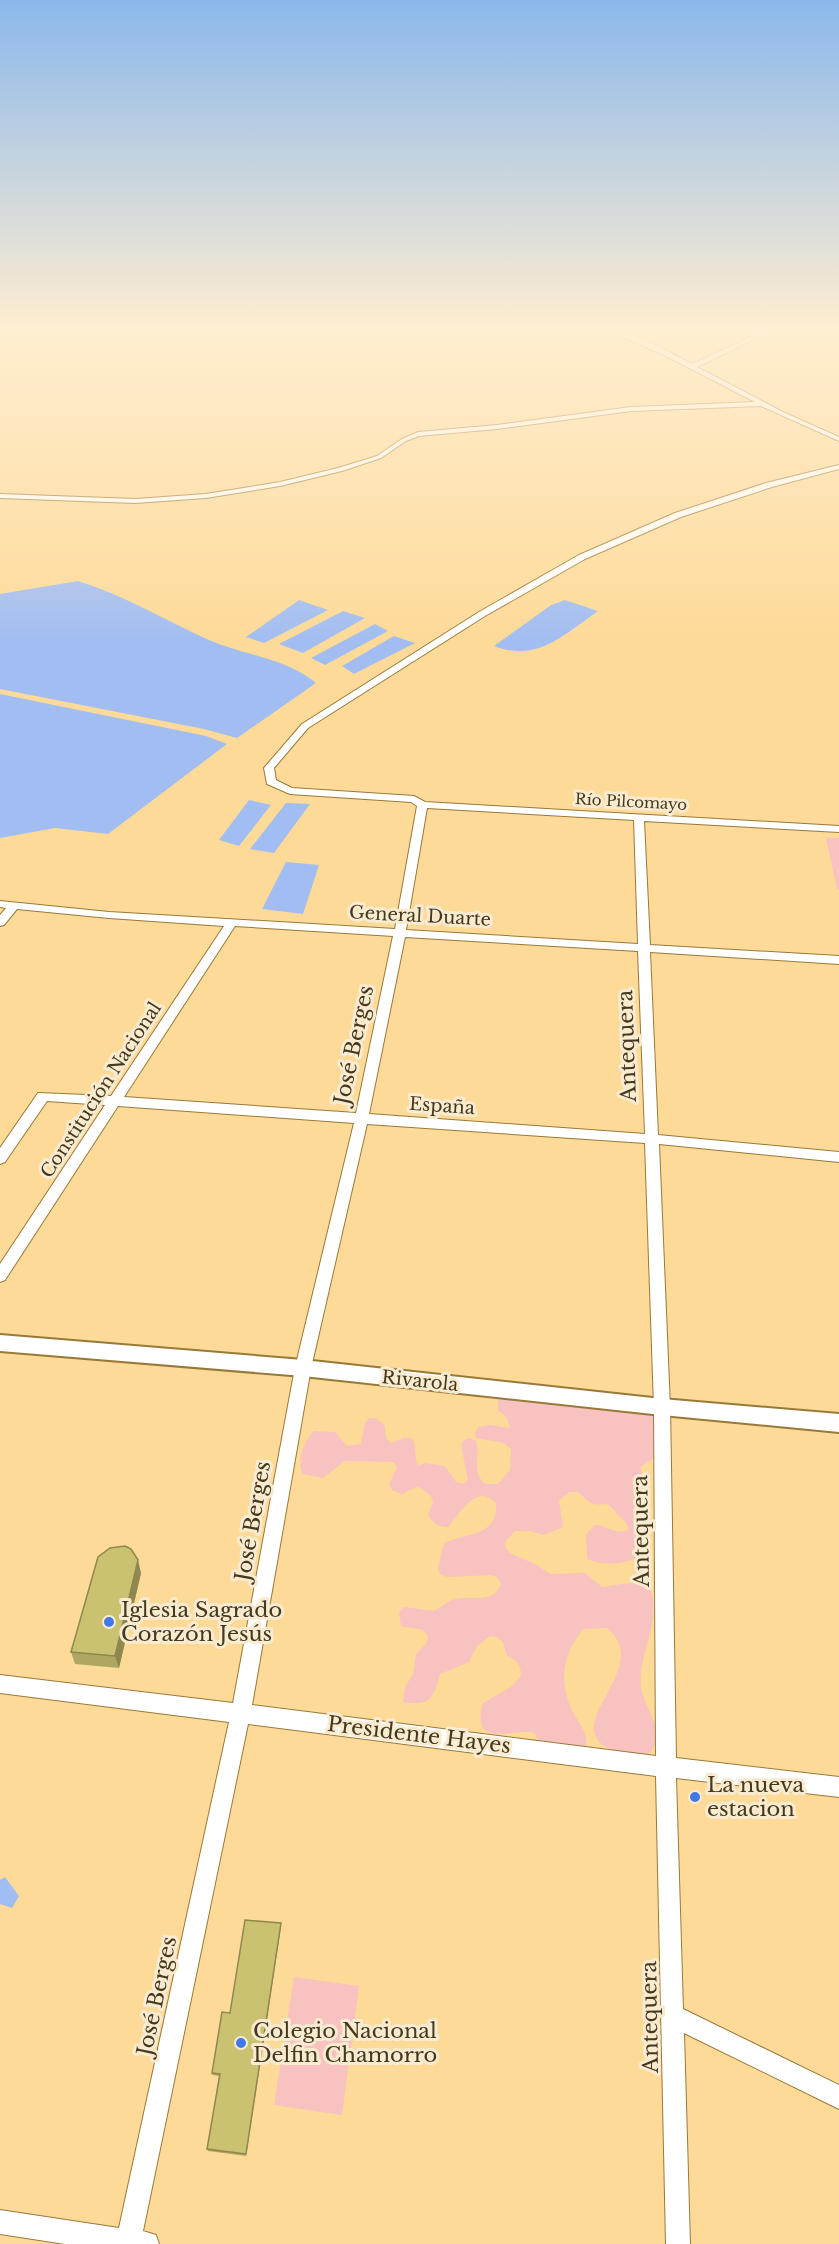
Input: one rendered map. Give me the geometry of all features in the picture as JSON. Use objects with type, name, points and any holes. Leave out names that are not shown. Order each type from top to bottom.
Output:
[{"type":"street","points":[[0,496],[125,501],[206,496],[280,484],[340,470],[378,457],[416,435]]},
{"type":"street","name":"Río Pilcomayo","points":[[839,467],[769,485],[678,515],[582,557],[482,614],[305,726],[269,768],[271,782],[290,791],[414,799],[422,805],[839,830]]},
{"type":"street","name":"José Berges","points":[[134,2243],[241,1712],[303,1368],[362,1118],[400,933],[422,805]]},
{"type":"street","name":"Antequera","points":[[639,818],[646,947],[662,1407],[666,1767],[678,2244]]},
{"type":"street","name":"General Duarte","points":[[0,904],[109,915],[839,960]]},
{"type":"street","points":[[0,923],[14,905]]},
{"type":"street","name":"Constitución Nacional","points":[[0,1276],[232,922]]},
{"type":"street","name":"España","points":[[0,1159],[43,1096],[652,1139],[839,1157]]},
{"type":"street","name":"Rivarola","points":[[0,1343],[303,1368],[662,1407],[839,1423]]},
{"type":"street","name":"Presidente Hayes","points":[[0,1684],[839,1787]]},
{"type":"street","points":[[673,2016],[839,2097]]},
{"type":"street","points":[[0,2222],[134,2243]]},
{"type":"shaded area","points":[[826,838],[839,838],[839,889],[837,889]]},
{"type":"shaded area","points":[[499,1394],[652,1412],[657,1416],[656,1457],[640,1467],[644,1480],[639,1508],[647,1532],[648,1550],[627,1562],[610,1564],[587,1559],[586,1534],[595,1525],[620,1532],[629,1530],[627,1524],[608,1504],[591,1503],[578,1492],[570,1492],[559,1500],[563,1527],[544,1535],[530,1531],[515,1531],[506,1541],[505,1547],[510,1553],[537,1565],[550,1574],[585,1573],[602,1587],[634,1583],[651,1591],[653,1615],[641,1674],[641,1687],[654,1724],[656,1741],[652,1750],[643,1758],[608,1748],[595,1734],[595,1721],[621,1659],[619,1643],[607,1628],[584,1629],[567,1657],[565,1688],[572,1710],[586,1737],[584,1753],[569,1764],[556,1764],[545,1758],[535,1733],[498,1734],[489,1732],[483,1727],[481,1718],[483,1703],[511,1687],[521,1676],[518,1663],[507,1656],[503,1642],[497,1637],[490,1636],[477,1646],[469,1662],[440,1674],[433,1695],[429,1699],[419,1703],[403,1702],[405,1687],[413,1674],[416,1654],[427,1643],[428,1636],[423,1630],[401,1626],[399,1612],[404,1607],[434,1611],[455,1599],[488,1597],[498,1591],[501,1584],[498,1578],[492,1575],[447,1577],[440,1574],[438,1568],[444,1543],[487,1528],[495,1514],[496,1503],[489,1497],[475,1498],[463,1508],[448,1527],[444,1527],[433,1522],[428,1514],[433,1502],[431,1496],[418,1486],[402,1494],[392,1490],[389,1484],[397,1468],[394,1462],[345,1461],[323,1478],[303,1474],[301,1469],[302,1451],[314,1431],[335,1432],[347,1446],[361,1444],[365,1423],[369,1418],[376,1418],[385,1426],[386,1438],[391,1443],[404,1438],[412,1438],[418,1466],[424,1463],[445,1466],[456,1482],[463,1484],[468,1480],[461,1445],[464,1440],[470,1438],[476,1441],[478,1474],[485,1484],[498,1484],[510,1470],[511,1449],[504,1443],[476,1438],[475,1433],[478,1427],[490,1425],[510,1428],[507,1418],[498,1410]]},
{"type":"shaded area","points":[[294,1977],[359,1986],[342,2115],[274,2105]]},
{"type":"water","points":[[78,581],[128,601],[209,640],[278,662],[316,683],[237,738],[204,729],[0,689],[0,594]]},
{"type":"water","points":[[299,600],[328,610],[264,643],[246,637]]},
{"type":"water","points":[[565,600],[598,611],[562,637],[537,648],[524,651],[494,646],[551,605]]},
{"type":"water","points":[[343,611],[365,618],[303,653],[279,644]]},
{"type":"water","points":[[375,624],[388,631],[325,665],[311,658]]},
{"type":"water","points":[[394,636],[415,643],[354,674],[342,666]]},
{"type":"water","points":[[0,694],[206,736],[227,744],[108,834],[55,828],[0,838]]},
{"type":"water","points":[[249,800],[271,805],[239,846],[219,840]]},
{"type":"water","points":[[286,803],[310,804],[274,853],[250,849]]},
{"type":"water","points":[[286,862],[319,865],[303,914],[262,909]]},
{"type":"water","points":[[5,1877],[19,1896],[12,1908],[0,1904],[0,1880]]},
{"type":"building","name":"Iglesia Sagrado Corazón Jesús","points":[[125,1546],[131,1549],[138,1560],[115,1656],[71,1652],[98,1557],[110,1548]]},
{"type":"building","name":"Colegio Nacional Delfin Chamorro","points":[[245,1920],[281,1923],[246,2154],[207,2149],[220,2074],[212,2073],[222,2012],[230,2013]]},
{"type":"place","name":"Iglesia Sagrado Corazón Jesús","points":[[109,1622]]},
{"type":"place","name":"La nueva estacion","points":[[695,1797]]},
{"type":"place","name":"Colegio Nacional Delfin Chamorro","points":[[241,2043]]}]
